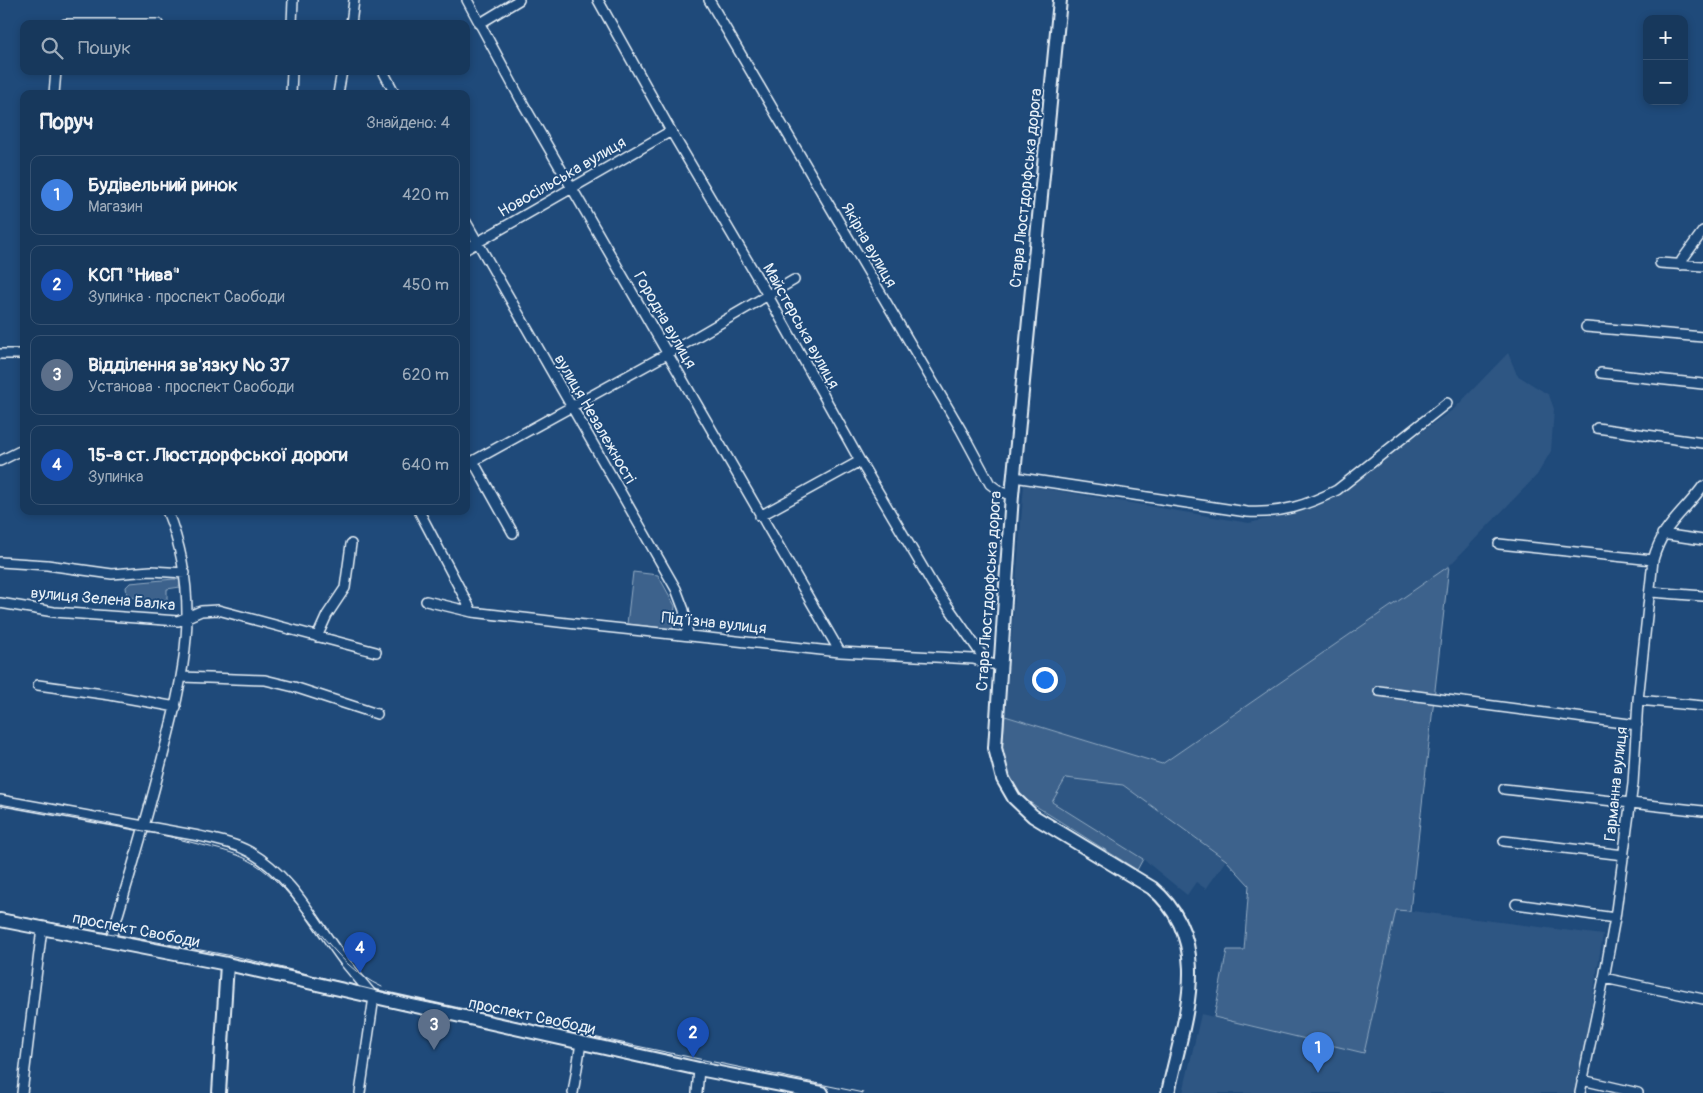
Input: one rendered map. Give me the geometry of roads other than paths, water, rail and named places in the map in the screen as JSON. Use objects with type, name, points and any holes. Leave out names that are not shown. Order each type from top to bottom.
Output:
[{"type":"main road","name":"Стара Люстдорфська дорога","points":[[1060,0],[1012,495],[995,748],[1000,771],[1014,798],[1033,816],[1152,888],[1173,909],[1186,934],[1191,965],[1190,983],[1168,1093]]},
{"type":"main road","name":"проспект Свободи","points":[[0,920],[227,964],[699,1069],[822,1093]]},
{"type":"main road","points":[[219,1093],[227,964]]},
{"type":"street","points":[[292,20],[293,0]]},
{"type":"street","points":[[352,20],[354,0]]},
{"type":"street","name":"Городна вулиця","points":[[467,0],[667,354],[840,652]]},
{"type":"street","points":[[479,24],[519,0]]},
{"type":"street","name":"Майстерська вулиця","points":[[598,0],[671,132],[767,294],[860,462],[933,585],[986,661]]},
{"type":"street","name":"Якірна вулиця","points":[[709,0],[961,430],[990,484],[1001,492],[1012,495]]},
{"type":"street","points":[[54,90],[56,75]]},
{"type":"street","points":[[291,90],[292,75]]},
{"type":"street","points":[[339,90],[341,75]]},
{"type":"street","points":[[385,75],[393,90]]},
{"type":"street","name":"Новосільська вулиця","points":[[470,246],[671,132]]},
{"type":"street","name":"вулиця Незалежності","points":[[470,229],[676,589],[684,610],[688,635]]},
{"type":"street","points":[[1681,264],[1703,231]]},
{"type":"street","points":[[1660,263],[1703,266]]},
{"type":"street","points":[[470,460],[571,408],[794,280]]},
{"type":"street","points":[[1586,327],[1703,337]]},
{"type":"street","points":[[0,354],[20,354]]},
{"type":"street","points":[[1601,373],[1703,384]]},
{"type":"street","points":[[1014,477],[1247,512],[1282,511],[1314,501],[1337,490],[1447,403]]},
{"type":"street","points":[[1597,428],[1703,443]]},
{"type":"street","points":[[0,462],[20,451]]},
{"type":"street","points":[[760,516],[860,462]]},
{"type":"street","points":[[470,463],[513,533]]},
{"type":"street","points":[[1662,534],[1701,491]]},
{"type":"street","points":[[110,941],[145,825],[182,677],[188,618],[185,573],[176,534],[169,515]]},
{"type":"street","points":[[421,515],[472,612]]},
{"type":"street","points":[[1662,534],[1703,540]]},
{"type":"street","name":"Гарманна вулиця","points":[[1580,1093],[1616,918],[1630,802],[1638,700],[1653,560],[1662,534]]},
{"type":"street","points":[[317,637],[327,615],[345,588],[350,544]]},
{"type":"street","points":[[1499,544],[1653,560]]},
{"type":"street","points":[[0,562],[47,565],[112,574],[151,571],[185,573]]},
{"type":"street","points":[[1651,592],[1703,596]]},
{"type":"street","name":"Підʼїзна вулиця","points":[[426,601],[472,612],[840,652],[986,661],[1000,666]]},
{"type":"street","name":"вулиця Зелена Балка","points":[[0,603],[54,612],[101,617],[178,621],[201,611],[218,610],[376,652]]},
{"type":"street","points":[[182,677],[265,680],[294,687],[377,714]]},
{"type":"street","points":[[38,685],[176,707]]},
{"type":"street","points":[[1379,691],[1637,725]]},
{"type":"street","points":[[1638,700],[1703,706]]},
{"type":"street","points":[[1504,789],[1703,811]]},
{"type":"street","points":[[0,800],[145,825],[227,843],[250,852],[268,865],[301,898],[345,962],[374,997],[360,1093]]},
{"type":"street","points":[[1504,841],[1624,855]]},
{"type":"street","points":[[1516,904],[1616,918]]},
{"type":"street","points":[[22,1093],[42,928]]},
{"type":"street","points":[[1604,978],[1703,999]]},
{"type":"street","points":[[573,1093],[581,1043]]},
{"type":"street","points":[[697,1093],[699,1069]]},
{"type":"street","points":[[1582,1080],[1638,1093]]},
{"type":"tram line","points":[[0,804],[146,831],[238,855],[254,863],[277,882],[332,948],[363,976],[382,987]]},
{"type":"tram line","points":[[0,913],[238,957],[410,999],[863,1093]]},
{"type":"place","name":"15-а ст. Люстдорфської дороги","points":[[360,973]]},
{"type":"place","name":"Відділення зв'язку № 37","points":[[434,1050]]},
{"type":"place","name":"КСП \"Нива\"","points":[[693,1058]]},
{"type":"place","name":"Будівельний ринок","points":[[1318,1073]]}]
